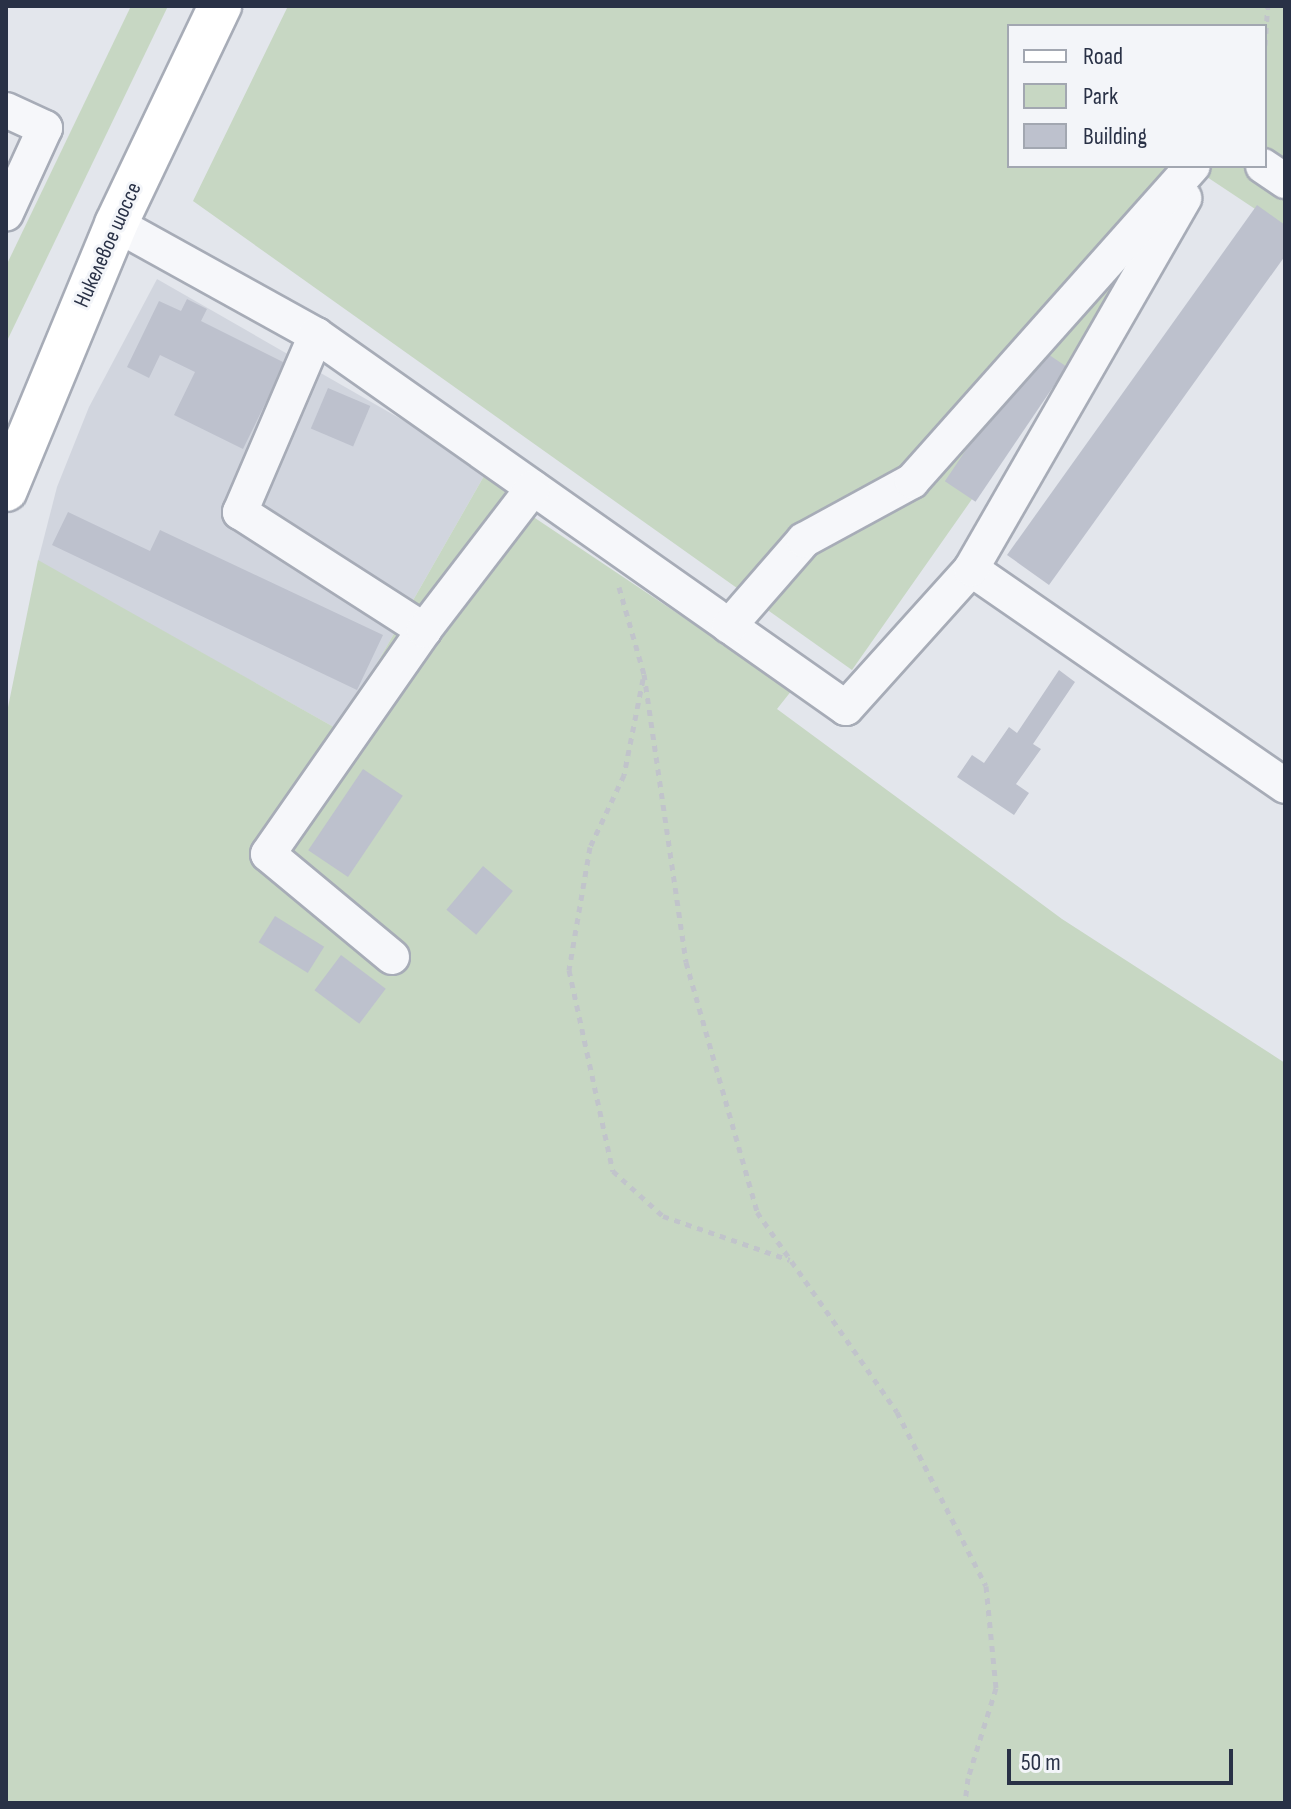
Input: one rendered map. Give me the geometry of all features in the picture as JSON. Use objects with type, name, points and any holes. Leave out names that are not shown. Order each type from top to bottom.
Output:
[{"type":"main road","name":"Никелевое шоссе","points":[[6,490],[116,224],[220,6]]},
{"type":"lane","points":[[6,110],[45,128],[6,213]]},
{"type":"lane","points":[[729,626],[804,540],[912,481],[1191,168]]},
{"type":"lane","points":[[116,224],[316,335],[846,708],[971,569],[1202,168]]},
{"type":"lane","points":[[1266,168],[1285,181]]},
{"type":"lane","points":[[316,335],[240,512],[424,630]]},
{"type":"lane","points":[[392,957],[268,854],[424,630],[533,488]]},
{"type":"lane","points":[[971,569],[1285,786]]},
{"type":"path","points":[[606,540],[644,674],[686,962],[757,1212],[897,1412],[986,1586],[996,1688],[968,1778],[965,1803]]},
{"type":"path","points":[[644,674],[624,775],[590,847],[569,970],[613,1171],[663,1216],[791,1261]]},
{"type":"shaded area","points":[[157,279],[488,469],[339,730],[38,561],[57,487],[89,407]]},
{"type":"green space","points":[[131,6],[168,6],[6,343],[6,266]]},
{"type":"green space","points":[[288,6],[1285,6],[1285,229],[1201,173],[852,670],[193,201]]},
{"type":"green space","points":[[488,469],[526,512],[792,690],[777,709],[1062,919],[1285,1063],[1285,1803],[6,1803],[6,717],[38,560],[339,730]]},
{"type":"building","points":[[1257,205],[1285,225],[1285,256],[1049,585],[1007,555]]},
{"type":"building","points":[[187,299],[207,309],[201,321],[285,363],[243,449],[174,415],[195,372],[160,355],[149,378],[127,367],[159,301],[181,311]]},
{"type":"building","points":[[1036,346],[1067,367],[976,502],[945,481]]},
{"type":"building","points":[[328,388],[370,406],[353,446],[311,429]]},
{"type":"building","points":[[68,512],[150,551],[160,530],[383,635],[357,690],[52,545]]},
{"type":"building","points":[[1059,670],[1075,682],[1033,744],[1041,749],[1016,784],[1029,793],[1014,815],[957,777],[972,755],[984,763],[1009,727],[1017,733]]},
{"type":"building","points":[[363,769],[403,796],[348,877],[308,850]]},
{"type":"building","points":[[483,866],[513,891],[476,935],[446,910]]},
{"type":"building","points":[[275,916],[324,947],[308,973],[259,942]]},
{"type":"building","points":[[341,955],[386,989],[359,1024],[315,990]]}]
